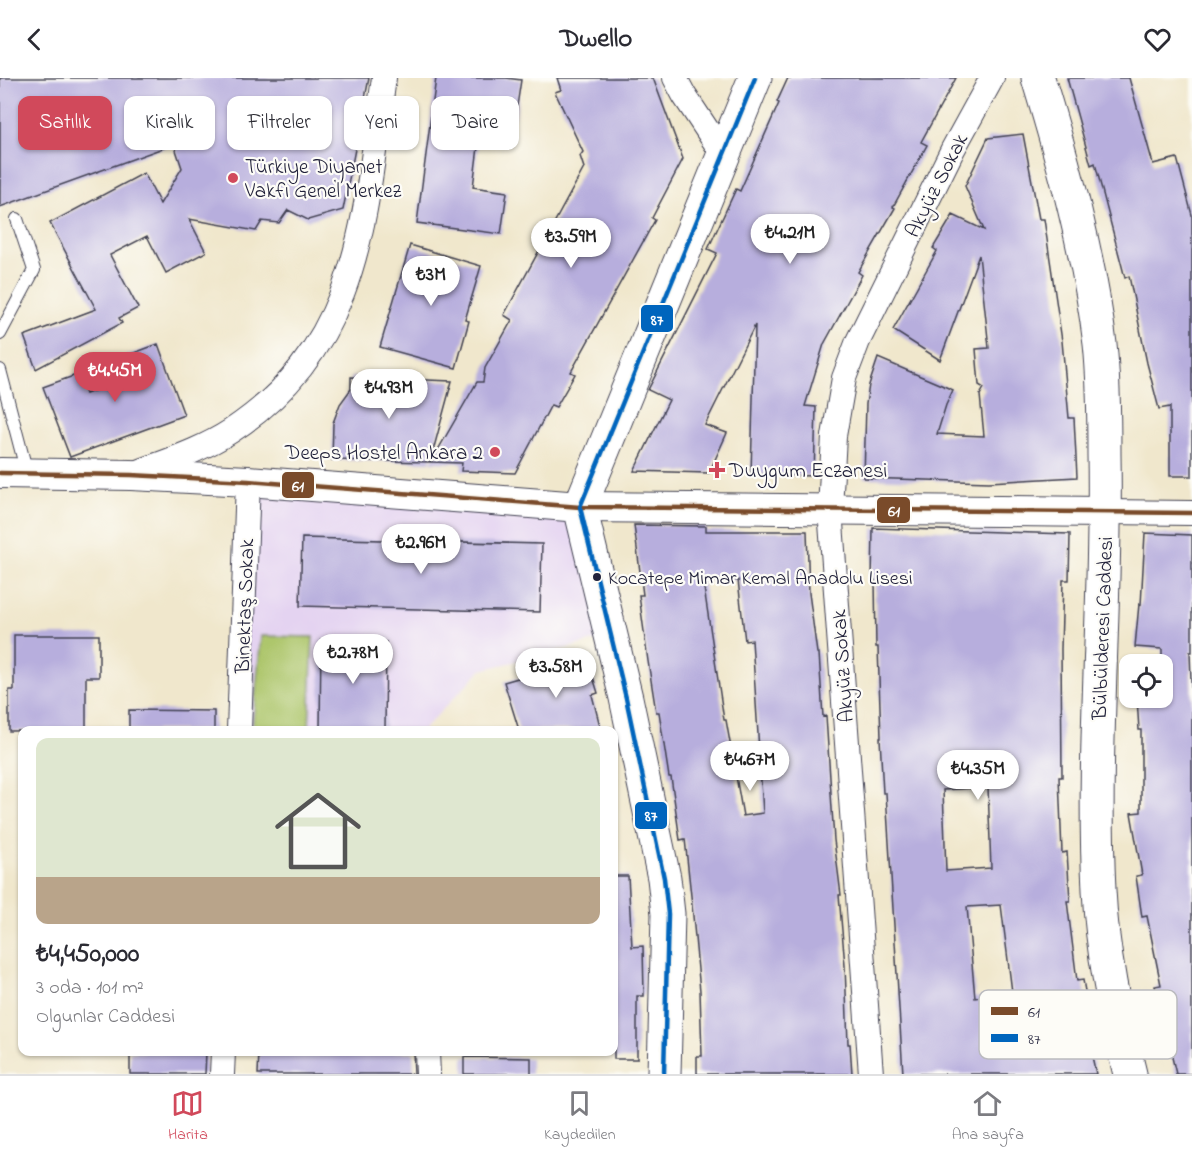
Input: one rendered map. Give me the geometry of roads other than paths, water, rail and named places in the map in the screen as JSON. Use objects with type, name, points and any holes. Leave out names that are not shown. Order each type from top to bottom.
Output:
[{"type":"main road","points":[[664,1074],[668,914],[664,878],[626,698],[580,507],[755,78]]},
{"type":"main road","name":"Bülbülderesi Caddesi","points":[[1038,78],[1069,190],[1093,302],[1101,366],[1106,512],[1097,779],[1099,892],[1111,990]]},
{"type":"main road","name":"Bülbülderesi Caddesi","points":[[1126,1059],[1130,1074]]},
{"type":"street","points":[[131,475],[175,458],[230,432],[275,396],[311,354],[340,303],[354,256],[370,180],[384,78]]},
{"type":"street","points":[[675,78],[723,154]]},
{"type":"street","name":"Akyüz Sokak","points":[[871,1074],[830,509],[834,436],[844,378],[858,341],[953,150],[992,78]]},
{"type":"street","points":[[14,473],[131,475],[248,481],[580,507],[1192,513]]},
{"type":"street","name":"Binektaş Sokak","points":[[239,726],[248,481]]},
{"type":"street","points":[[222,1074],[223,1056]]},
{"type":"street","points":[[428,1056],[428,1074]]},
{"type":"lane","points":[[0,334],[34,270],[17,219]]},
{"type":"lane","points":[[0,370],[14,473]]},
{"type":"place","name":"Türkiye Diyanet Vakfı Genel Merkez","points":[[233,178]]},
{"type":"place","name":"Deeps Hostel Ankara 2","points":[[495,452]]},
{"type":"place","name":"Duygum Eczanesi","points":[[717,470]]},
{"type":"place","name":"Kocatepe Mimar Kemal Anadolu Lisesi","points":[[597,577]]}]
